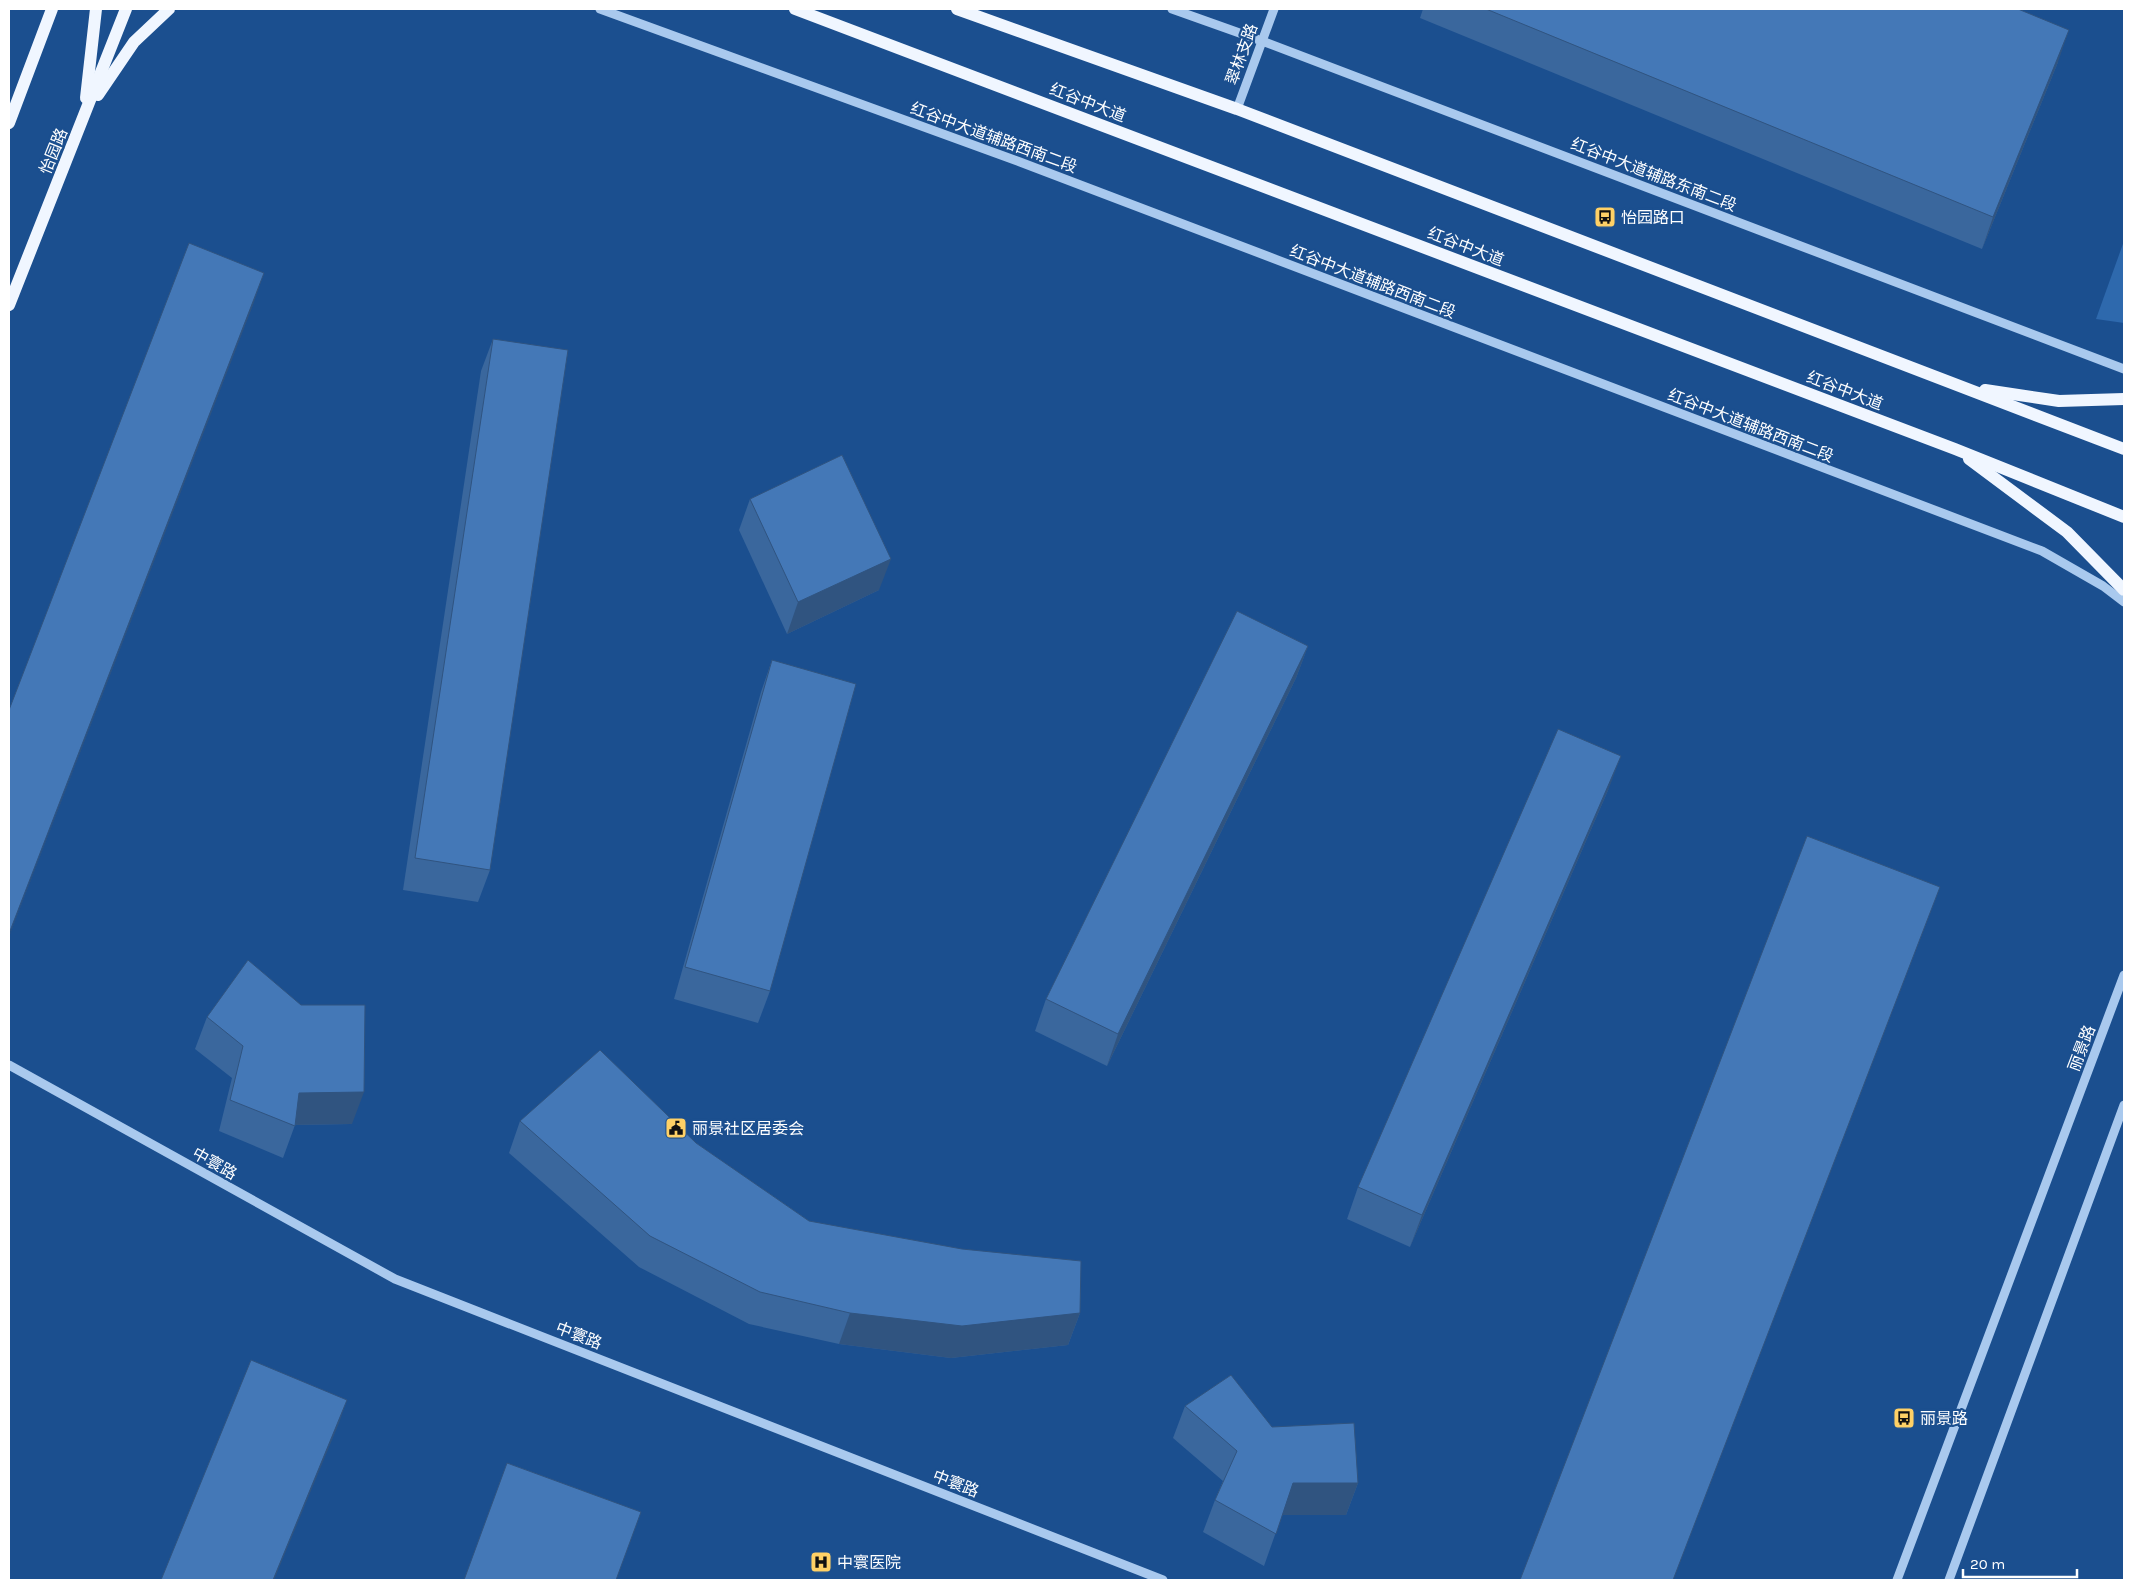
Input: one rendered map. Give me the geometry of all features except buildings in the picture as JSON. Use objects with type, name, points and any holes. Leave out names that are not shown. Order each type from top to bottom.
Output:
[{"type":"main road","points":[[9,123],[52,9]]},
{"type":"main road","points":[[84,116],[96,9]]},
{"type":"main road","name":"怡园路","points":[[9,305],[126,9]]},
{"type":"main road","points":[[84,116],[134,42],[169,9]]},
{"type":"main road","name":"红谷中大道","points":[[795,9],[1955,449],[2124,518]]},
{"type":"main road","points":[[958,9],[1237,109],[2124,449]]},
{"type":"main road","points":[[1960,386],[2059,401],[2124,399]]},
{"type":"main road","points":[[1955,449],[2067,532],[2124,590]]},
{"type":"street","name":"红谷中大道辅路西南二段","points":[[600,9],[1020,162],[2042,551],[2103,586],[2124,602]]},
{"type":"street","name":"红谷中大道辅路东南二段","points":[[1172,9],[1262,41],[2124,369]]},
{"type":"street","name":"翠林支路","points":[[1237,109],[1274,9]]},
{"type":"street","name":"丽景路","points":[[1896,1580],[2124,975]]},
{"type":"street","name":"中寰路","points":[[9,1065],[395,1279],[1163,1580]]},
{"type":"street","points":[[1949,1580],[2124,1105]]},
{"type":"shaded area","points":[[2124,241],[2124,323],[2096,319]]},
{"type":"place","name":"怡园路口","points":[[1605,217]]},
{"type":"place","name":"丽景社区居委会","points":[[676,1128]]},
{"type":"place","name":"丽景路","points":[[1904,1418]]},
{"type":"place","name":"中寰医院","points":[[821,1562]]}]
